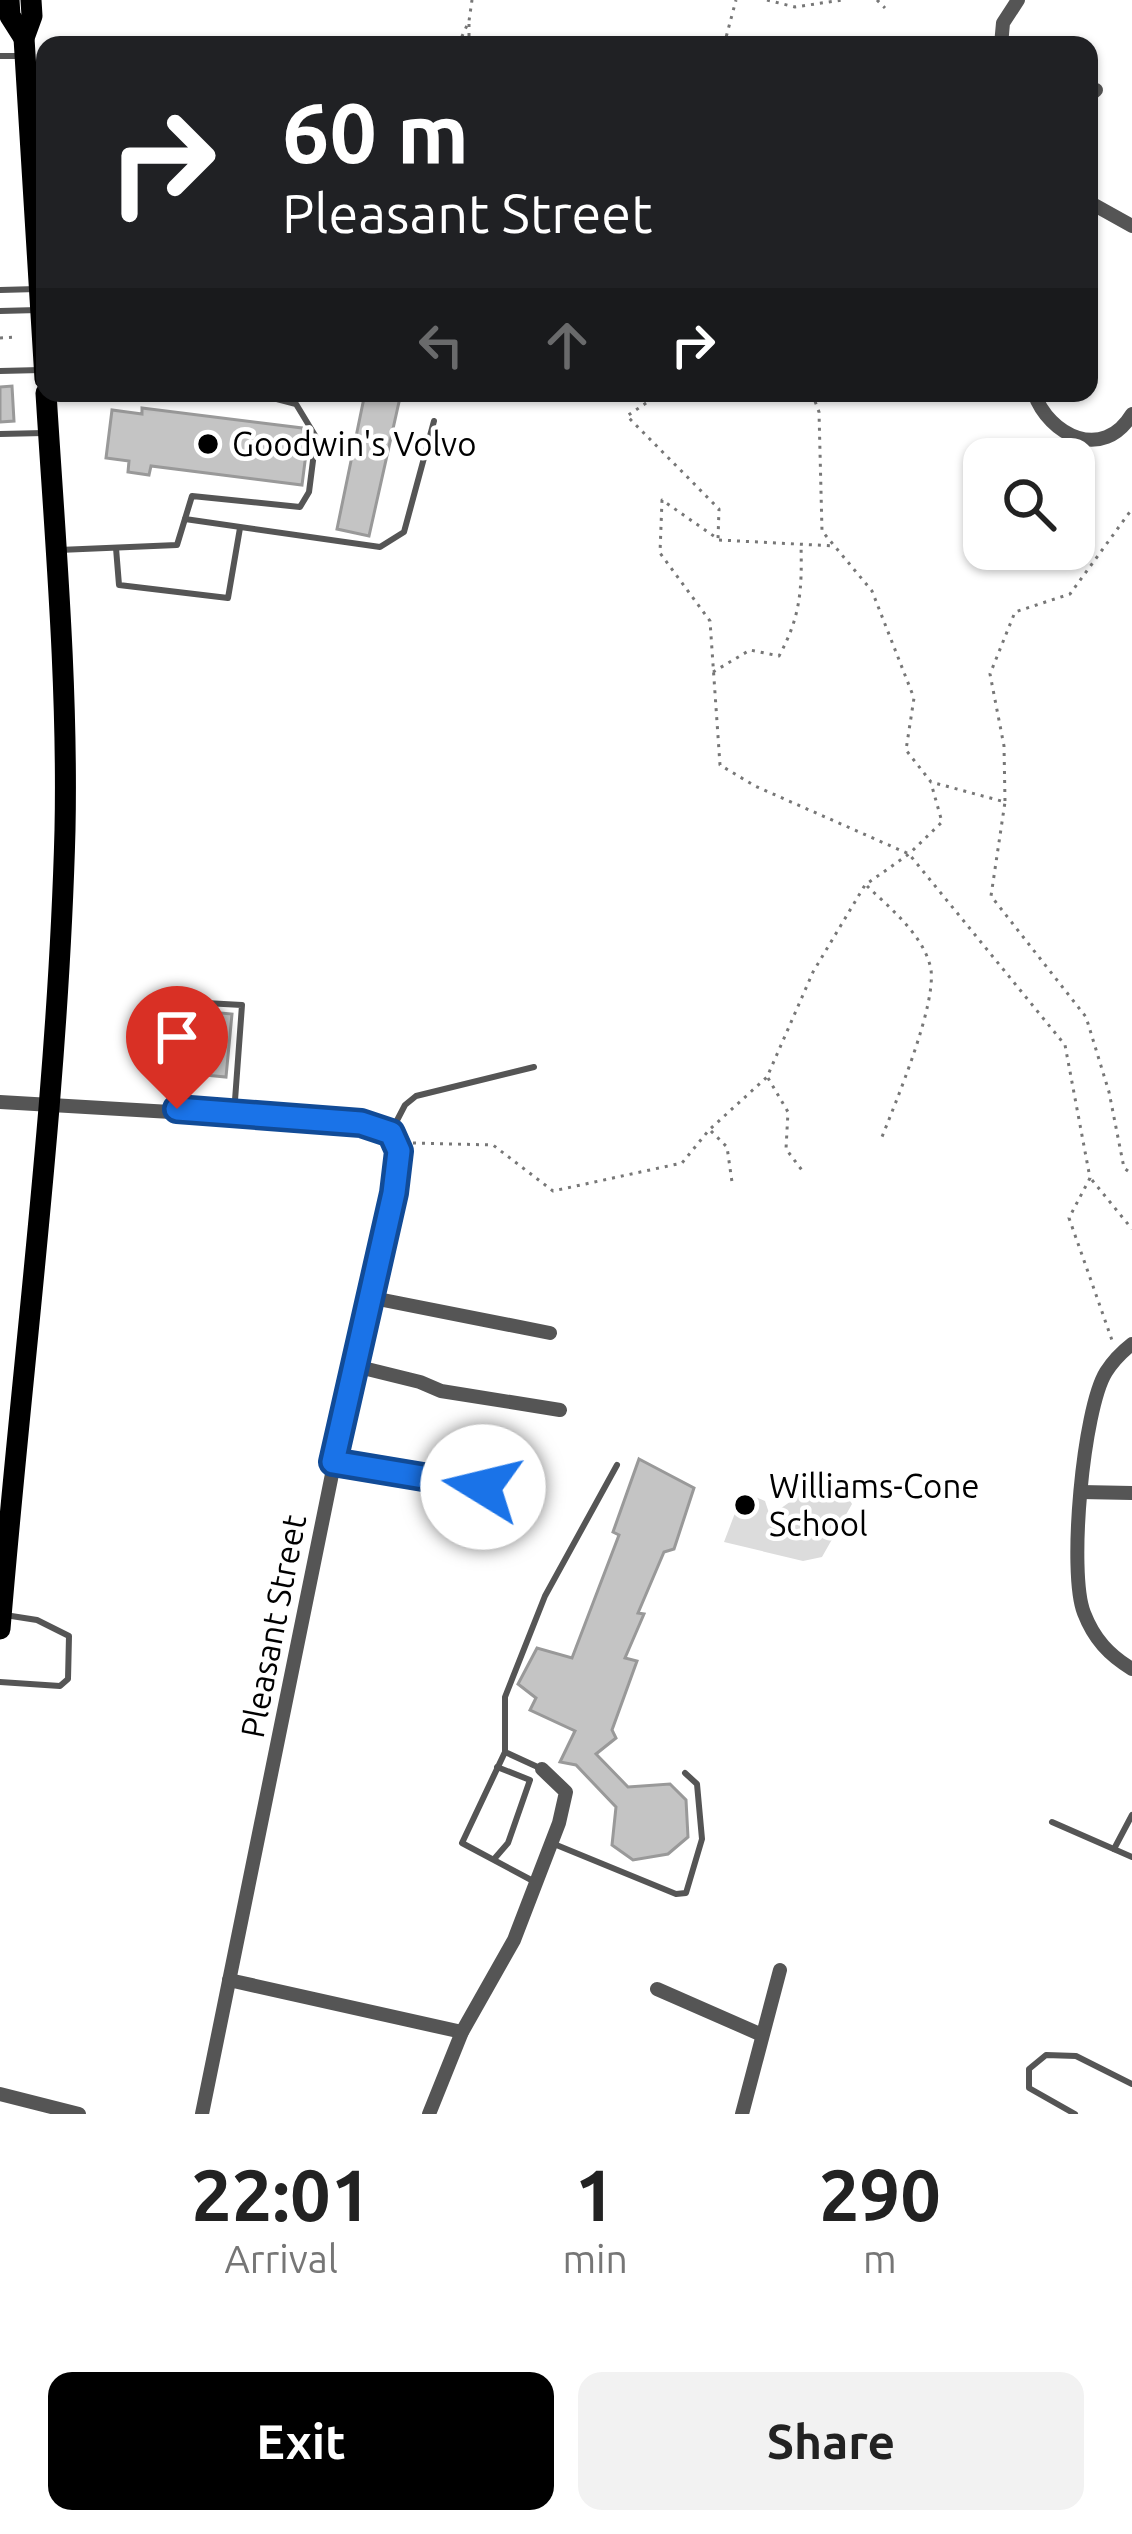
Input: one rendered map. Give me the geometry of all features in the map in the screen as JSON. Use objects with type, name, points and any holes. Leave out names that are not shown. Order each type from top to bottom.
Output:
[{"type":"main road","points":[[9,0],[10,16],[25,47]]},
{"type":"main road","points":[[31,0],[25,47],[36,220]]},
{"type":"main road","points":[[0,1629],[51,1103],[65,822],[46,402]]},
{"type":"street","points":[[1002,36],[1018,0]]},
{"type":"street","points":[[1098,207],[1132,226]]},
{"type":"street","points":[[1037,402],[1041,415],[1070,437],[1104,439],[1132,414]]},
{"type":"street","points":[[0,1102],[361,1123],[391,1133]]},
{"type":"street","name":"Pleasant Street","points":[[202,2114],[333,1462],[394,1193],[399,1151],[391,1133]]},
{"type":"street","points":[[368,1297],[550,1333]]},
{"type":"street","points":[[1132,1344],[1106,1372],[1094,1406],[1081,1492],[1081,1608],[1106,1652],[1132,1670]]},
{"type":"street","points":[[355,1366],[457,1395],[560,1410]]},
{"type":"street","points":[[333,1462],[521,1494]]},
{"type":"street","points":[[1081,1492],[1132,1493]]},
{"type":"street","points":[[429,2114],[462,2032],[514,1940],[551,1843],[566,1792],[542,1769]]},
{"type":"street","points":[[742,2114],[780,1970]]},
{"type":"street","points":[[229,1979],[462,2032]]},
{"type":"street","points":[[657,1988],[762,2035]]},
{"type":"street","points":[[0,2094],[79,2114]]},
{"type":"lane","points":[[0,56],[25,47]]},
{"type":"lane","points":[[0,290],[36,298]]},
{"type":"lane","points":[[0,311],[36,300]]},
{"type":"lane","points":[[0,371],[36,370]]},
{"type":"lane","points":[[56,550],[177,545],[192,496],[300,507],[309,492],[316,436],[296,404],[288,402]]},
{"type":"lane","points":[[185,519],[380,547],[404,532],[434,422]]},
{"type":"lane","points":[[0,434],[48,433]]},
{"type":"lane","points":[[116,548],[119,585],[228,598],[240,528]]},
{"type":"lane","points":[[177,1109],[187,1002],[242,1005],[234,1114]]},
{"type":"lane","points":[[391,1133],[405,1105],[416,1096],[533,1066]]},
{"type":"lane","points":[[535,1882],[462,1843],[505,1752],[505,1697],[545,1595],[617,1465]]},
{"type":"lane","points":[[0,1682],[60,1686],[68,1679],[70,1663],[69,1636],[38,1620],[1,1614]]},
{"type":"lane","points":[[505,1752],[542,1769]]},
{"type":"lane","points":[[495,1858],[508,1844],[530,1780],[497,1767]]},
{"type":"lane","points":[[551,1843],[676,1894],[686,1893],[702,1839],[697,1784],[685,1773]]},
{"type":"lane","points":[[1114,1849],[1132,1815]]},
{"type":"lane","points":[[1052,1822],[1132,1857]]},
{"type":"lane","points":[[1075,2114],[1029,2088],[1030,2069],[1046,2055],[1076,2056],[1132,2084]]},
{"type":"path","points":[[469,36],[472,0]]},
{"type":"path","points":[[726,36],[736,0]]},
{"type":"path","points":[[766,0],[795,7],[842,0]]},
{"type":"path","points":[[877,0],[886,8]]},
{"type":"path","points":[[462,36],[470,21]]},
{"type":"path","points":[[0,338],[17,337]]},
{"type":"path","points":[[648,402],[627,416],[719,509],[718,539]]},
{"type":"path","points":[[407,1143],[493,1145],[553,1191],[682,1163],[767,1077],[813,972],[866,885],[909,854],[941,822],[931,782],[906,750],[914,698],[872,591],[822,531],[815,402]]},
{"type":"path","points":[[835,547],[718,539],[662,500],[660,553],[710,621],[720,765],[754,786],[909,854],[1065,1045],[1090,1178],[1132,1228]]},
{"type":"path","points":[[1132,509],[1070,594],[1015,612],[990,674],[1004,746],[1006,802],[991,896],[1086,1017],[1124,1168],[1132,1174]]},
{"type":"path","points":[[713,672],[750,650],[779,656],[802,597],[801,544]]},
{"type":"path","points":[[931,782],[1006,802]]},
{"type":"path","points":[[866,885],[904,921],[932,967],[922,1033],[880,1142]]},
{"type":"path","points":[[767,1077],[788,1112],[786,1150],[804,1173]]},
{"type":"path","points":[[710,1130],[728,1147],[732,1182]]},
{"type":"path","points":[[1090,1178],[1069,1218],[1119,1357]]},
{"type":"shaded area","points":[[808,1489],[846,1493],[852,1504],[822,1557],[803,1561],[724,1542],[743,1492],[765,1501],[770,1516]]},
{"type":"building","points":[[12,386],[14,421],[0,422],[0,387]]},
{"type":"building","points":[[363,402],[399,402],[369,536],[337,529]]},
{"type":"building","name":"Goodwin's Volvo","points":[[142,408],[302,428],[308,438],[302,485],[151,466],[149,475],[128,472],[129,461],[106,458],[112,410],[142,414]]},
{"type":"building","points":[[200,1011],[232,1014],[226,1077],[194,1074]]},
{"type":"building","points":[[639,1459],[694,1488],[674,1549],[664,1552],[638,1613],[644,1614],[625,1658],[637,1661],[612,1730],[616,1738],[596,1754],[628,1787],[670,1784],[686,1800],[688,1837],[668,1854],[633,1860],[612,1845],[616,1807],[576,1765],[560,1762],[575,1731],[530,1710],[536,1698],[518,1684],[537,1648],[572,1658],[619,1535],[613,1532]]},
{"type":"place","name":"Goodwin's Volvo","points":[[208,444]]},
{"type":"place","name":"Williams-Cone School","points":[[745,1505]]},
{"type":"route","points":[[177,1109],[361,1123],[391,1133],[399,1151],[394,1193],[333,1462],[483,1487]]}]
